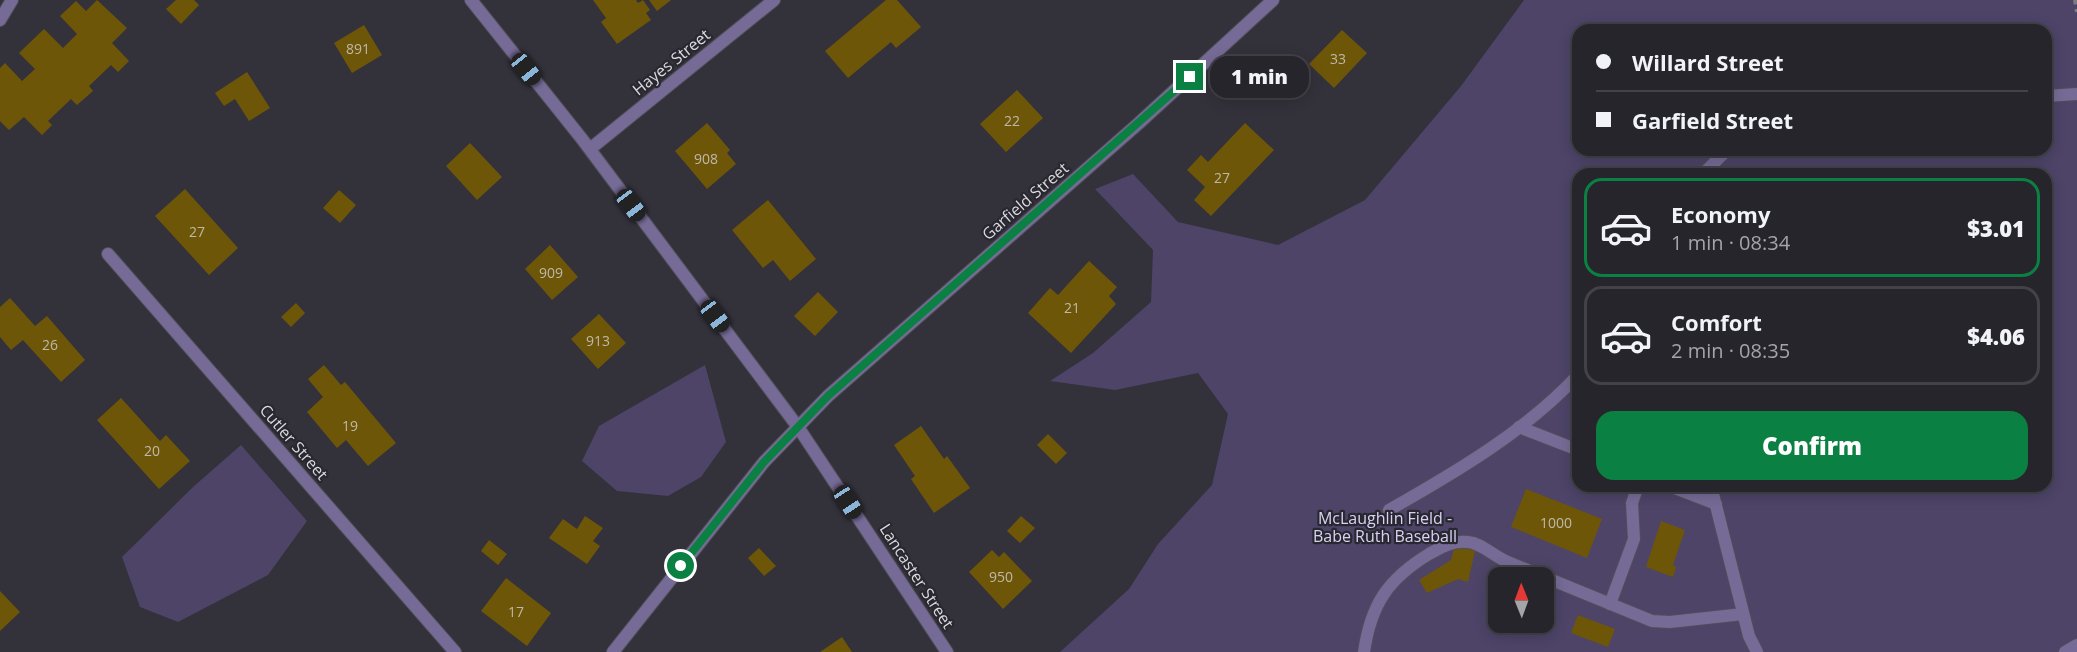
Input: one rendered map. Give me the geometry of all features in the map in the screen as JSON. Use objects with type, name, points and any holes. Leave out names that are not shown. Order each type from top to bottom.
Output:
[{"type":"street","points":[[0,20],[12,0]]},
{"type":"street","name":"Lancaster Street","points":[[471,0],[590,149],[798,427],[947,652]]},
{"type":"street","name":"Hayes Street","points":[[590,149],[774,0]]},
{"type":"street","name":"Garfield Street","points":[[613,652],[764,462],[828,396],[1139,123],[1273,0]]},
{"type":"street","points":[[2052,96],[2077,94]]},
{"type":"street","points":[[1709,168],[1721,156]]},
{"type":"street","name":"Cutler Street","points":[[108,254],[455,652]]},
{"type":"street","points":[[1389,510],[1481,454],[1537,415],[1572,381]]},
{"type":"street","points":[[1519,427],[1572,448]]},
{"type":"street","points":[[1610,603],[1634,539],[1632,503],[1636,492]]},
{"type":"street","points":[[1685,492],[1716,504]]},
{"type":"street","points":[[1713,492],[1749,636],[1757,652]]},
{"type":"street","points":[[1364,652],[1370,620],[1390,585],[1406,568],[1445,545],[1455,542],[1476,544],[1506,561],[1658,621],[1743,614]]},
{"type":"street","points":[[2065,652],[2077,645]]},
{"type":"path","points":[[2075,0],[2077,12]]},
{"type":"green space","name":"McLaughlin Field - Babe Ruth Baseball","points":[[1524,0],[2077,0],[2077,652],[1060,652],[1129,589],[1158,544],[1212,485],[1228,414],[1198,373],[1115,390],[1050,381],[1093,353],[1151,302],[1153,250],[1095,189],[1133,174],[1178,222],[1278,245],[1365,200],[1461,86]]},
{"type":"green space","points":[[705,365],[726,442],[701,477],[668,496],[617,491],[582,461],[599,426]]},
{"type":"green space","points":[[241,445],[307,521],[268,575],[178,622],[140,607],[122,557],[193,487]]},
{"type":"building","points":[[97,0],[127,28],[112,43],[129,61],[118,72],[111,65],[89,86],[93,91],[77,105],[71,99],[48,121],[52,125],[42,135],[24,117],[9,130],[0,121],[0,68],[5,63],[22,81],[35,69],[19,53],[44,29],[63,48],[77,34],[60,16],[76,1],[86,11]]},
{"type":"building","points":[[176,0],[194,0],[199,5],[181,24],[166,9]]},
{"type":"building","points":[[593,0],[636,0],[638,3],[643,0],[650,10],[646,13],[651,20],[617,44],[601,22],[606,18]]},
{"type":"building","points":[[649,0],[671,0],[657,11]]},
{"type":"building","points":[[886,0],[897,0],[921,27],[896,48],[891,42],[848,78],[825,51]]},
{"type":"building","points":[[364,25],[382,55],[352,73],[334,43]]},
{"type":"building","points":[[1342,30],[1367,53],[1334,88],[1309,64]]},
{"type":"building","points":[[247,72],[270,108],[249,121],[235,99],[224,106],[215,93]]},
{"type":"building","points":[[1017,90],[1043,118],[1006,152],[980,124]]},
{"type":"building","points":[[707,123],[730,150],[727,153],[736,164],[707,189],[675,151]]},
{"type":"building","points":[[1245,123],[1274,150],[1211,216],[1194,200],[1205,187],[1187,170],[1201,155],[1208,162]]},
{"type":"building","points":[[470,143],[502,177],[477,200],[446,166]]},
{"type":"building","points":[[185,189],[238,248],[209,275],[155,216]]},
{"type":"building","points":[[339,190],[356,205],[340,223],[323,208]]},
{"type":"building","points":[[768,200],[816,259],[790,281],[773,260],[763,268],[732,230]]},
{"type":"building","points":[[550,245],[578,277],[552,300],[525,269]]},
{"type":"building","points":[[1089,261],[1117,287],[1109,296],[1116,304],[1071,353],[1028,313],[1050,288],[1058,295]]},
{"type":"building","points":[[818,292],[838,312],[815,336],[794,316]]},
{"type":"building","points":[[10,298],[35,326],[47,316],[85,360],[61,382],[23,340],[11,350],[0,337],[0,307]]},
{"type":"building","points":[[296,303],[305,313],[291,327],[281,317]]},
{"type":"building","points":[[599,314],[626,343],[598,369],[571,339]]},
{"type":"building","points":[[324,365],[341,385],[345,382],[396,443],[368,466],[346,440],[337,448],[307,412],[323,397],[308,379]]},
{"type":"building","points":[[121,398],[160,441],[166,435],[190,461],[159,489],[97,420]]},
{"type":"building","points":[[921,426],[944,459],[947,456],[970,488],[934,513],[911,479],[915,476],[894,445]]},
{"type":"building","points":[[1048,434],[1067,453],[1056,464],[1037,445]]},
{"type":"building","points":[[1526,489],[1602,519],[1587,558],[1511,527]]},
{"type":"building","points":[[585,516],[603,528],[593,541],[600,546],[587,564],[549,538],[563,519],[577,529]]},
{"type":"building","points":[[1021,516],[1035,528],[1020,543],[1007,531]]},
{"type":"building","points":[[1661,521],[1685,530],[1673,565],[1676,567],[1673,577],[1646,567]]},
{"type":"building","points":[[489,540],[507,554],[498,565],[481,551]]},
{"type":"building","points":[[1455,545],[1475,551],[1468,582],[1458,579],[1427,593],[1419,580],[1451,560]]},
{"type":"building","points":[[759,548],[776,566],[764,576],[748,558]]},
{"type":"building","points":[[992,550],[999,557],[1004,552],[1032,581],[1003,609],[969,572]]},
{"type":"building","points":[[506,578],[551,613],[527,646],[481,611]]},
{"type":"building","points":[[0,591],[20,612],[0,631]]},
{"type":"building","points":[[1578,615],[1615,629],[1608,647],[1571,633]]},
{"type":"building","points":[[842,637],[852,652],[820,652]]},
{"type":"route","points":[[681,566],[764,462],[828,396],[1190,77]]}]
